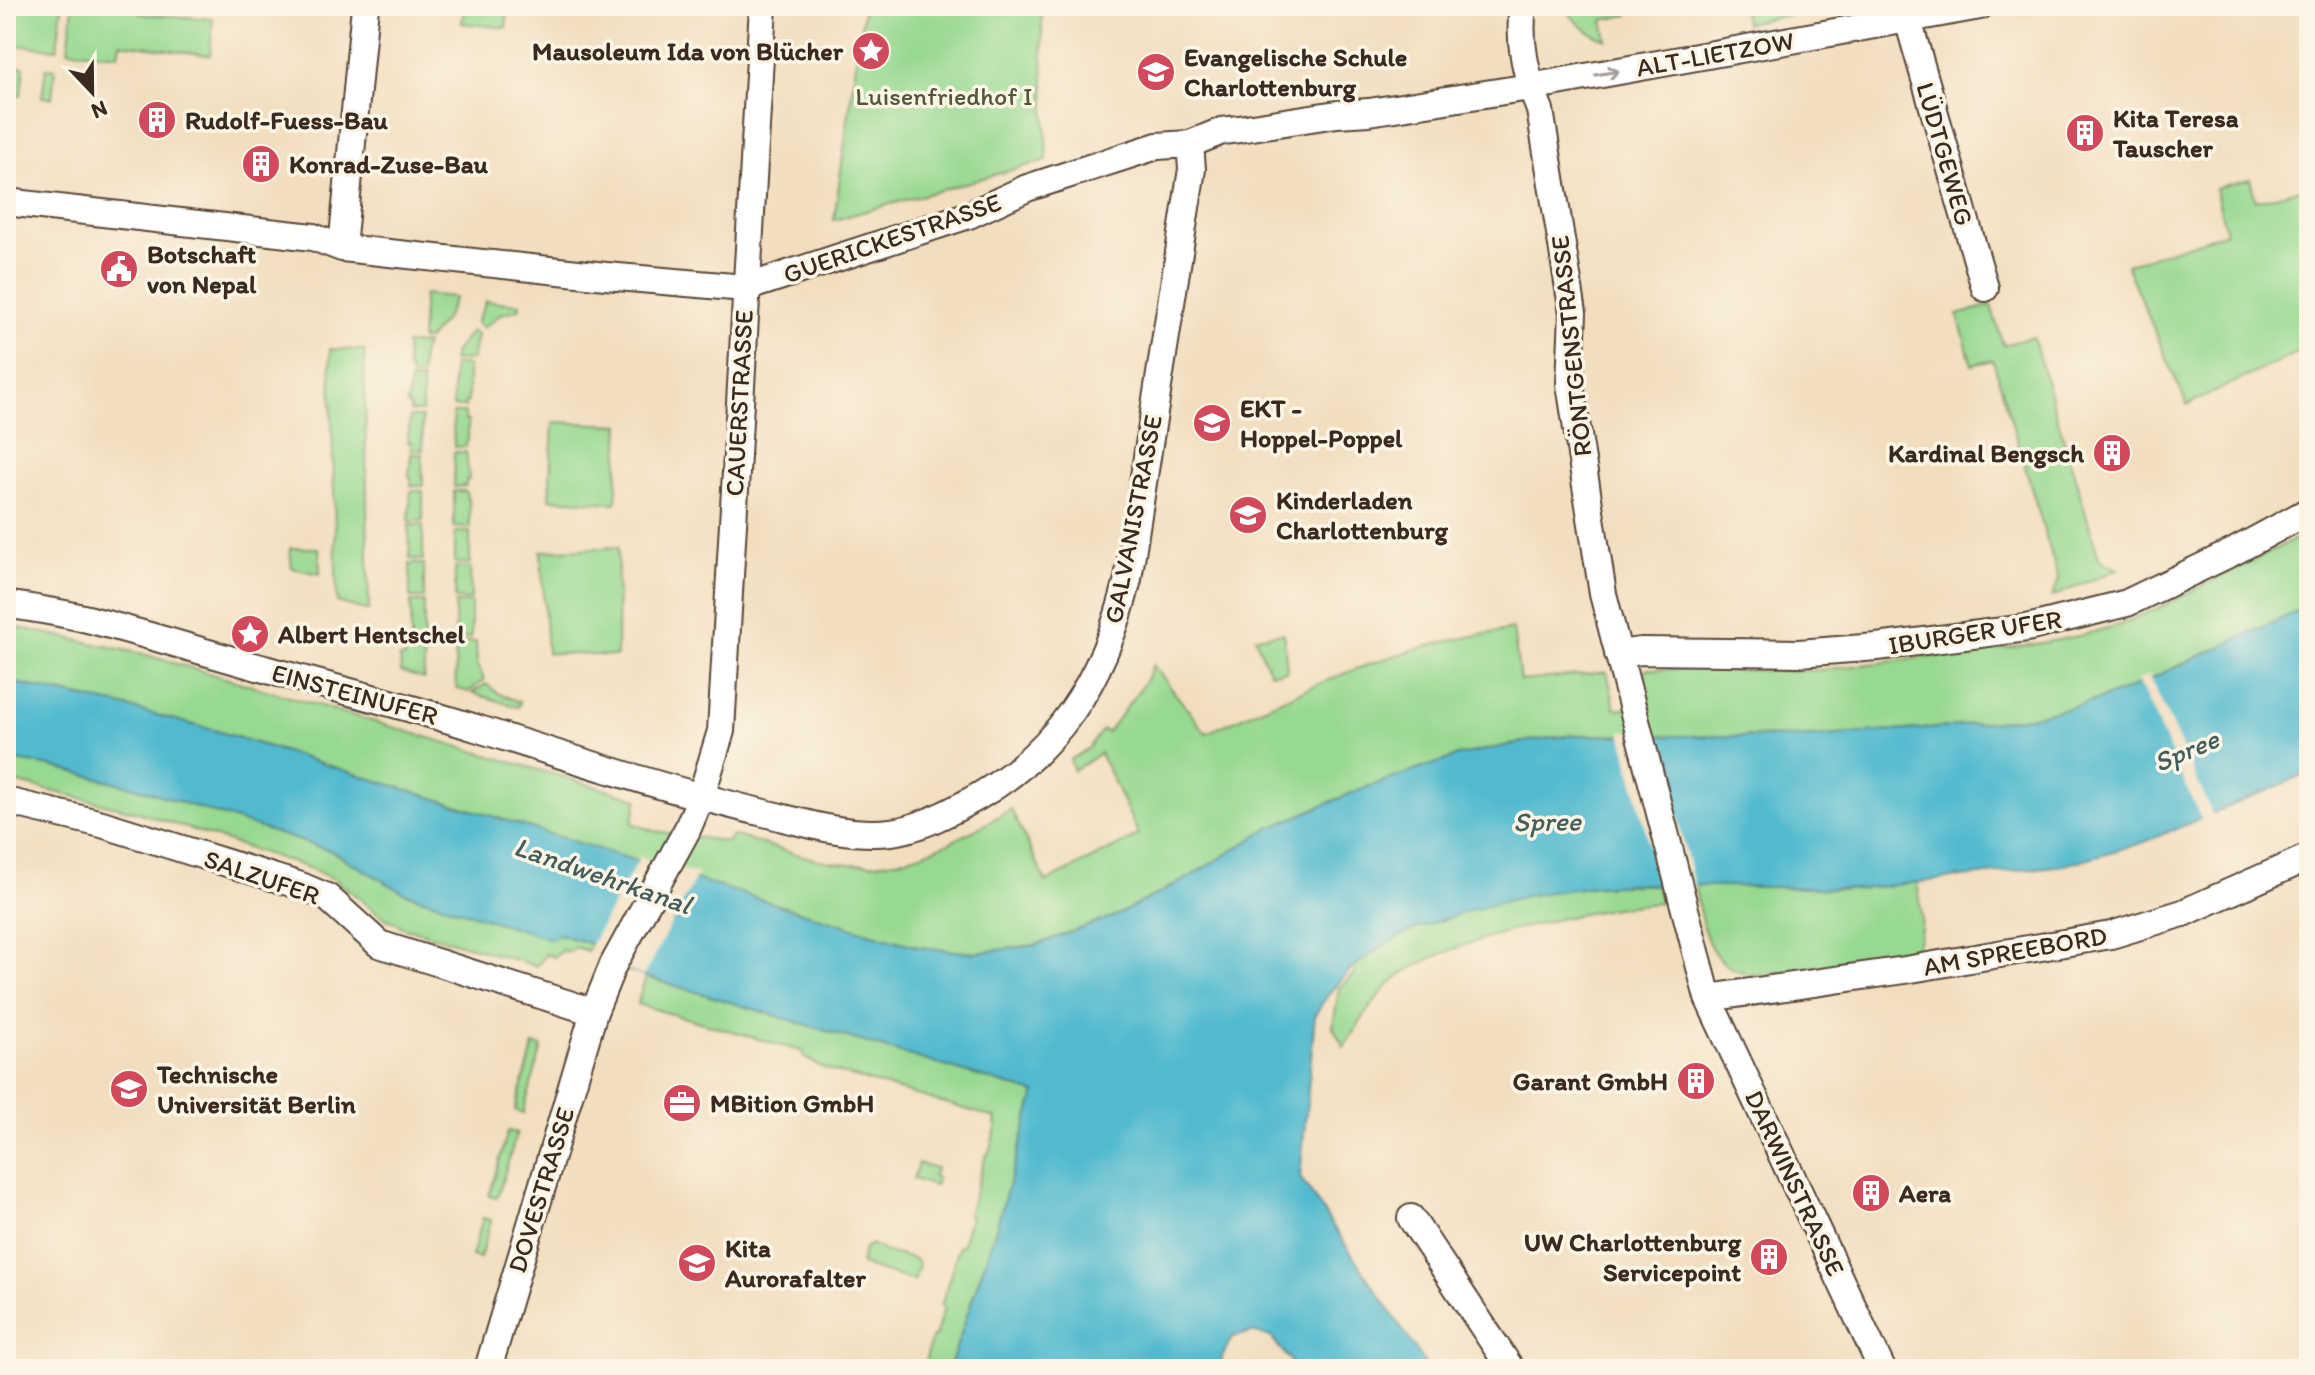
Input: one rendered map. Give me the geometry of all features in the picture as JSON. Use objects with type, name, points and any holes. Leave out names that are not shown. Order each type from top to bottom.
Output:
[{"type":"street","points":[[342,248],[365,6]]},
{"type":"street","name":"CAUERSTRASSE","points":[[676,851],[701,797],[721,731],[763,6]]},
{"type":"street","points":[[1523,6],[1520,25],[1522,51],[1530,87]]},
{"type":"street","name":"ALT-LIETZOW","points":[[1530,87],[1980,6]]},
{"type":"street","name":"LÜDTGEWEG","points":[[1908,20],[1985,288]]},
{"type":"street","name":"GUERICKESTRASSE","points":[[6,202],[313,237],[342,248],[745,288],[969,215],[1027,188],[1157,146],[1190,144],[1230,130],[1530,87]]},
{"type":"street","name":"RÖNTGENSTRASSE","points":[[1530,87],[1540,110],[1573,313],[1570,384],[1603,594],[1635,709]]},
{"type":"street","name":"GALVANISTRASSE","points":[[701,797],[834,830],[892,832],[917,826],[967,803],[1000,783],[1050,742],[1076,706],[1102,658],[1118,619],[1128,579],[1192,169],[1190,144]]},
{"type":"street","name":"IBURGER UFER","points":[[1618,654],[1641,651],[1799,653],[1877,647],[2027,628],[2127,603],[2309,511]]},
{"type":"street","name":"EINSTEINUFER","points":[[6,604],[92,620],[422,711],[701,797]]},
{"type":"street","name":"DARWINSTRASSE","points":[[1635,709],[1708,998],[1882,1369]]},
{"type":"street","name":"SALZUFER","points":[[6,801],[102,824],[301,886],[327,897],[379,944],[594,1012]]},
{"type":"street","name":"DOVESTRASSE","points":[[488,1369],[594,1012],[613,965],[676,851]]},
{"type":"street","name":"AM SPREEBORD","points":[[1708,998],[1905,970],[2111,935],[2183,913],[2309,857]]},
{"type":"street","points":[[1411,1218],[1511,1369]]},
{"type":"green space","points":[[7,6],[62,6],[57,49],[6,44]]},
{"type":"green space","points":[[73,6],[140,6],[140,14],[213,19],[210,55],[120,43],[118,55],[68,50]]},
{"type":"green space","points":[[464,6],[508,6],[506,28],[462,23]]},
{"type":"green space","name":"Luisenfriedhof I","points":[[864,6],[1041,6],[1047,160],[834,220]]},
{"type":"green space","points":[[1565,6],[1627,6],[1628,15],[1603,20],[1607,40],[1583,27]]},
{"type":"green space","points":[[1742,6],[1835,6],[1745,23]]},
{"type":"green space","points":[[6,64],[24,67],[21,95],[6,93]]},
{"type":"green space","points":[[46,68],[55,69],[52,98],[42,97]]},
{"type":"green space","points":[[2250,179],[2256,201],[2309,187],[2309,347],[2187,405],[2126,265],[2226,232],[2215,188]]},
{"type":"green space","points":[[424,294],[455,297],[445,320],[428,339],[421,340]]},
{"type":"green space","points":[[486,301],[520,304],[519,309],[501,314],[483,328],[476,323]]},
{"type":"green space","points":[[1991,305],[2003,345],[2033,337],[2100,561],[2118,569],[2052,597],[2059,580],[1993,360],[1972,365],[1958,315]]},
{"type":"green space","points":[[471,331],[477,335],[472,359],[453,361],[455,352]]},
{"type":"green space","points":[[406,344],[426,344],[421,376],[410,376]]},
{"type":"green space","points":[[330,349],[364,350],[369,611],[337,602]]},
{"type":"green space","points":[[453,365],[468,365],[468,402],[465,402],[465,407],[453,407]]},
{"type":"green space","points":[[410,380],[422,380],[422,412],[410,412],[407,405]]},
{"type":"green space","points":[[453,413],[465,413],[465,421],[468,421],[466,447],[454,447]]},
{"type":"green space","points":[[410,417],[422,417],[423,450],[411,450],[411,442],[408,442]]},
{"type":"green space","points":[[553,422],[620,425],[616,503],[549,499]]},
{"type":"green space","points":[[454,452],[466,452],[469,480],[466,480],[466,486],[454,487]]},
{"type":"green space","points":[[411,454],[422,454],[423,486],[411,486]]},
{"type":"green space","points":[[411,491],[423,491],[423,521],[409,521]]},
{"type":"green space","points":[[454,491],[466,491],[470,528],[454,527]]},
{"type":"green space","points":[[409,525],[423,525],[423,560],[410,559]]},
{"type":"green space","points":[[455,532],[470,532],[470,563],[455,563]]},
{"type":"green space","points":[[2309,532],[2309,606],[2124,691],[2081,705],[2029,717],[1949,727],[1810,737],[1574,735],[1461,755],[1361,789],[1270,828],[1186,879],[1115,916],[1036,945],[974,953],[919,947],[879,936],[217,731],[119,705],[6,681],[6,625],[143,654],[638,799],[632,823],[654,831],[728,842],[731,836],[736,836],[836,863],[872,864],[914,856],[955,840],[1011,809],[1046,882],[1139,835],[1100,753],[1074,771],[1070,760],[1089,748],[1102,730],[1108,732],[1146,680],[1153,665],[1206,733],[1380,660],[1440,643],[1513,629],[1520,681],[1607,672],[1615,708],[1651,710],[1644,671],[1648,669],[1810,671],[2031,645],[2078,636],[2119,625],[2163,606]]},
{"type":"green space","points":[[618,547],[617,656],[547,653],[541,551]]},
{"type":"green space","points":[[290,548],[319,548],[320,574],[292,568]]},
{"type":"green space","points":[[410,564],[424,564],[424,598],[410,598]]},
{"type":"green space","points":[[455,567],[470,567],[471,600],[455,599]]},
{"type":"green space","points":[[411,602],[424,602],[424,679],[401,672],[400,658],[405,658],[404,643],[411,642]]},
{"type":"green space","points":[[455,603],[471,603],[471,638],[455,638]]},
{"type":"green space","points":[[1284,633],[1287,671],[1270,673],[1255,637]]},
{"type":"green space","points":[[455,642],[476,642],[477,663],[484,680],[468,692],[456,688]]},
{"type":"green space","points":[[486,684],[497,693],[520,702],[518,707],[472,693]]},
{"type":"green space","points":[[6,760],[46,765],[138,788],[331,851],[405,893],[551,939],[559,934],[591,944],[587,951],[576,947],[568,952],[562,950],[555,957],[546,954],[537,966],[405,928],[383,917],[335,879],[306,867],[138,812],[6,780]]},
{"type":"green space","points":[[1917,882],[1921,928],[1912,955],[1757,975],[1726,965],[1716,955],[1704,931],[1694,885],[1860,889]]},
{"type":"green space","points":[[1619,885],[1656,885],[1661,903],[1601,910],[1526,927],[1454,949],[1424,962],[1401,975],[1385,989],[1344,1047],[1333,1027],[1339,988],[1355,973],[1353,967],[1419,928],[1457,913],[1538,893]]},
{"type":"green space","points":[[646,977],[1036,1093],[995,1232],[949,1369],[924,1366],[944,1308],[941,1306],[959,1246],[962,1246],[968,1215],[997,1125],[996,1118],[823,1068],[803,1057],[804,1052],[637,1004]]},
{"type":"green space","points":[[534,1045],[542,1047],[523,1113],[515,1110]]},
{"type":"green space","points":[[508,1131],[517,1133],[497,1198],[489,1196]]},
{"type":"green space","points":[[918,1163],[936,1168],[933,1177],[937,1178],[935,1186],[913,1179]]},
{"type":"green space","points":[[483,1218],[491,1220],[480,1258],[472,1256]]},
{"type":"green space","points":[[872,1244],[886,1252],[915,1259],[919,1265],[914,1281],[861,1265],[864,1248]]},
{"type":"water","points":[[2309,606],[2309,773],[2142,843],[2064,865],[1861,889],[1636,884],[1593,886],[1529,895],[1415,929],[1382,946],[1353,967],[1329,993],[1315,1015],[1300,1177],[1429,1369],[1297,1369],[1271,1337],[1252,1332],[1232,1337],[1222,1357],[1221,1369],[949,1369],[995,1232],[1035,1093],[646,977],[613,965],[619,953],[560,934],[551,939],[405,893],[331,851],[138,788],[46,765],[6,760],[6,681],[119,705],[217,731],[879,936],[919,947],[974,953],[1036,945],[1115,916],[1186,879],[1270,828],[1361,789],[1461,755],[1574,735],[1810,737],[1949,727],[2029,717],[2124,691]]},
{"type":"pier","points":[[2149,675],[2214,818],[2203,823],[2138,680]]},
{"type":"pier","points":[[1621,731],[1657,731],[1695,889],[1660,889]]},
{"type":"pier","points":[[640,857],[698,874],[643,976],[610,963],[614,956],[589,948]]},
{"type":"place","name":"Mausoleum Ida von Blücher","points":[[871,51]]},
{"type":"place","name":"Evangelische Schule Charlottenburg","points":[[1156,72]]},
{"type":"place","name":"Rudolf-Fuess-Bau","points":[[157,120]]},
{"type":"place","name":"Kita Teresa Tauscher","points":[[2085,133]]},
{"type":"place","name":"Konrad-Zuse-Bau","points":[[261,164]]},
{"type":"place","name":"Botschaft von Nepal","points":[[119,269]]},
{"type":"place","name":"EKT - Hoppel-Poppel","points":[[1212,423]]},
{"type":"place","name":"Kardinal Bengsch","points":[[2112,453]]},
{"type":"place","name":"Kinderladen Charlottenburg","points":[[1248,515]]},
{"type":"place","name":"Albert Hentschel","points":[[250,634]]},
{"type":"place","name":"Garant GmbH","points":[[1696,1081]]},
{"type":"place","name":"Technische Universität Berlin","points":[[129,1089]]},
{"type":"place","name":"MBition GmbH","points":[[682,1103]]},
{"type":"place","name":"Aera","points":[[1871,1193]]},
{"type":"place","name":"UW Charlottenburg Servicepoint","points":[[1769,1257]]},
{"type":"place","name":"Kita Aurorafalter","points":[[697,1263]]},
{"type":"water label","name":"Spree","points":[[2186,750]]},
{"type":"water label","name":"Spree","points":[[1547,821]]},
{"type":"water label","name":"Landwehrkanal","points":[[603,875]]}]
